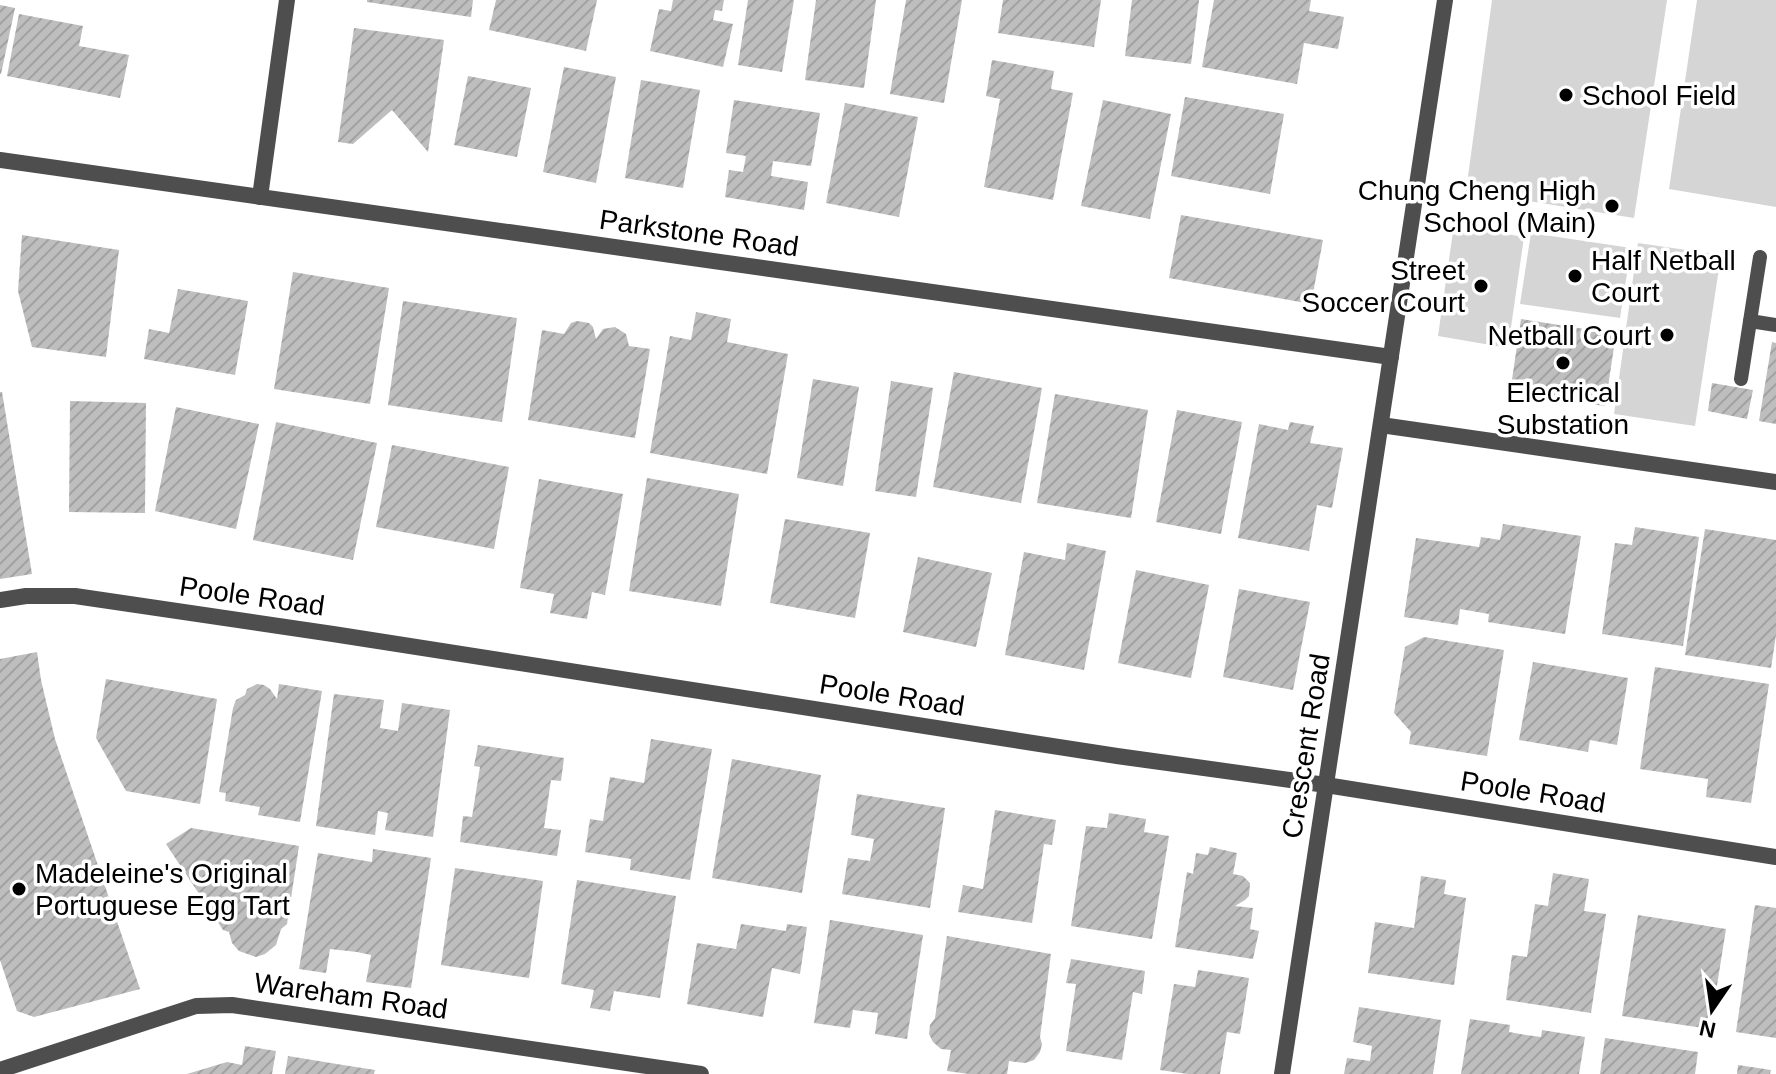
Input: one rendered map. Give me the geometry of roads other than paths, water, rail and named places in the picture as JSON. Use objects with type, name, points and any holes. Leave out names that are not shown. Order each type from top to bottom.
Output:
[{"type":"street","points":[[260,197],[287,0]]},
{"type":"street","name":"Crescent Road","points":[[1282,1074],[1445,0]]},
{"type":"street","name":"Parkstone Road","points":[[0,160],[1391,357]]},
{"type":"street","points":[[1381,425],[1776,482]]},
{"type":"street","name":"Poole Road","points":[[0,600],[26,596],[75,596],[1117,756],[1326,785],[1776,857]]},
{"type":"street","name":"Wareham Road","points":[[0,1070],[196,1006],[232,1005],[701,1074]]},
{"type":"lane","points":[[1741,379],[1760,257]]},
{"type":"lane","points":[[1750,321],[1776,325]]},
{"type":"place","name":"School Field","points":[[1566,95]]},
{"type":"place","name":"Chung Cheng High School (Main)","points":[[1612,206]]},
{"type":"place","name":"Half Netball Court","points":[[1575,276]]},
{"type":"place","name":"Street Soccer Court","points":[[1481,286]]},
{"type":"place","name":"Netball Court","points":[[1667,335]]},
{"type":"place","name":"Electrical Substation","points":[[1563,363]]},
{"type":"place","name":"Madeleine's Original Portuguese Egg Tart","points":[[19,889]]}]
